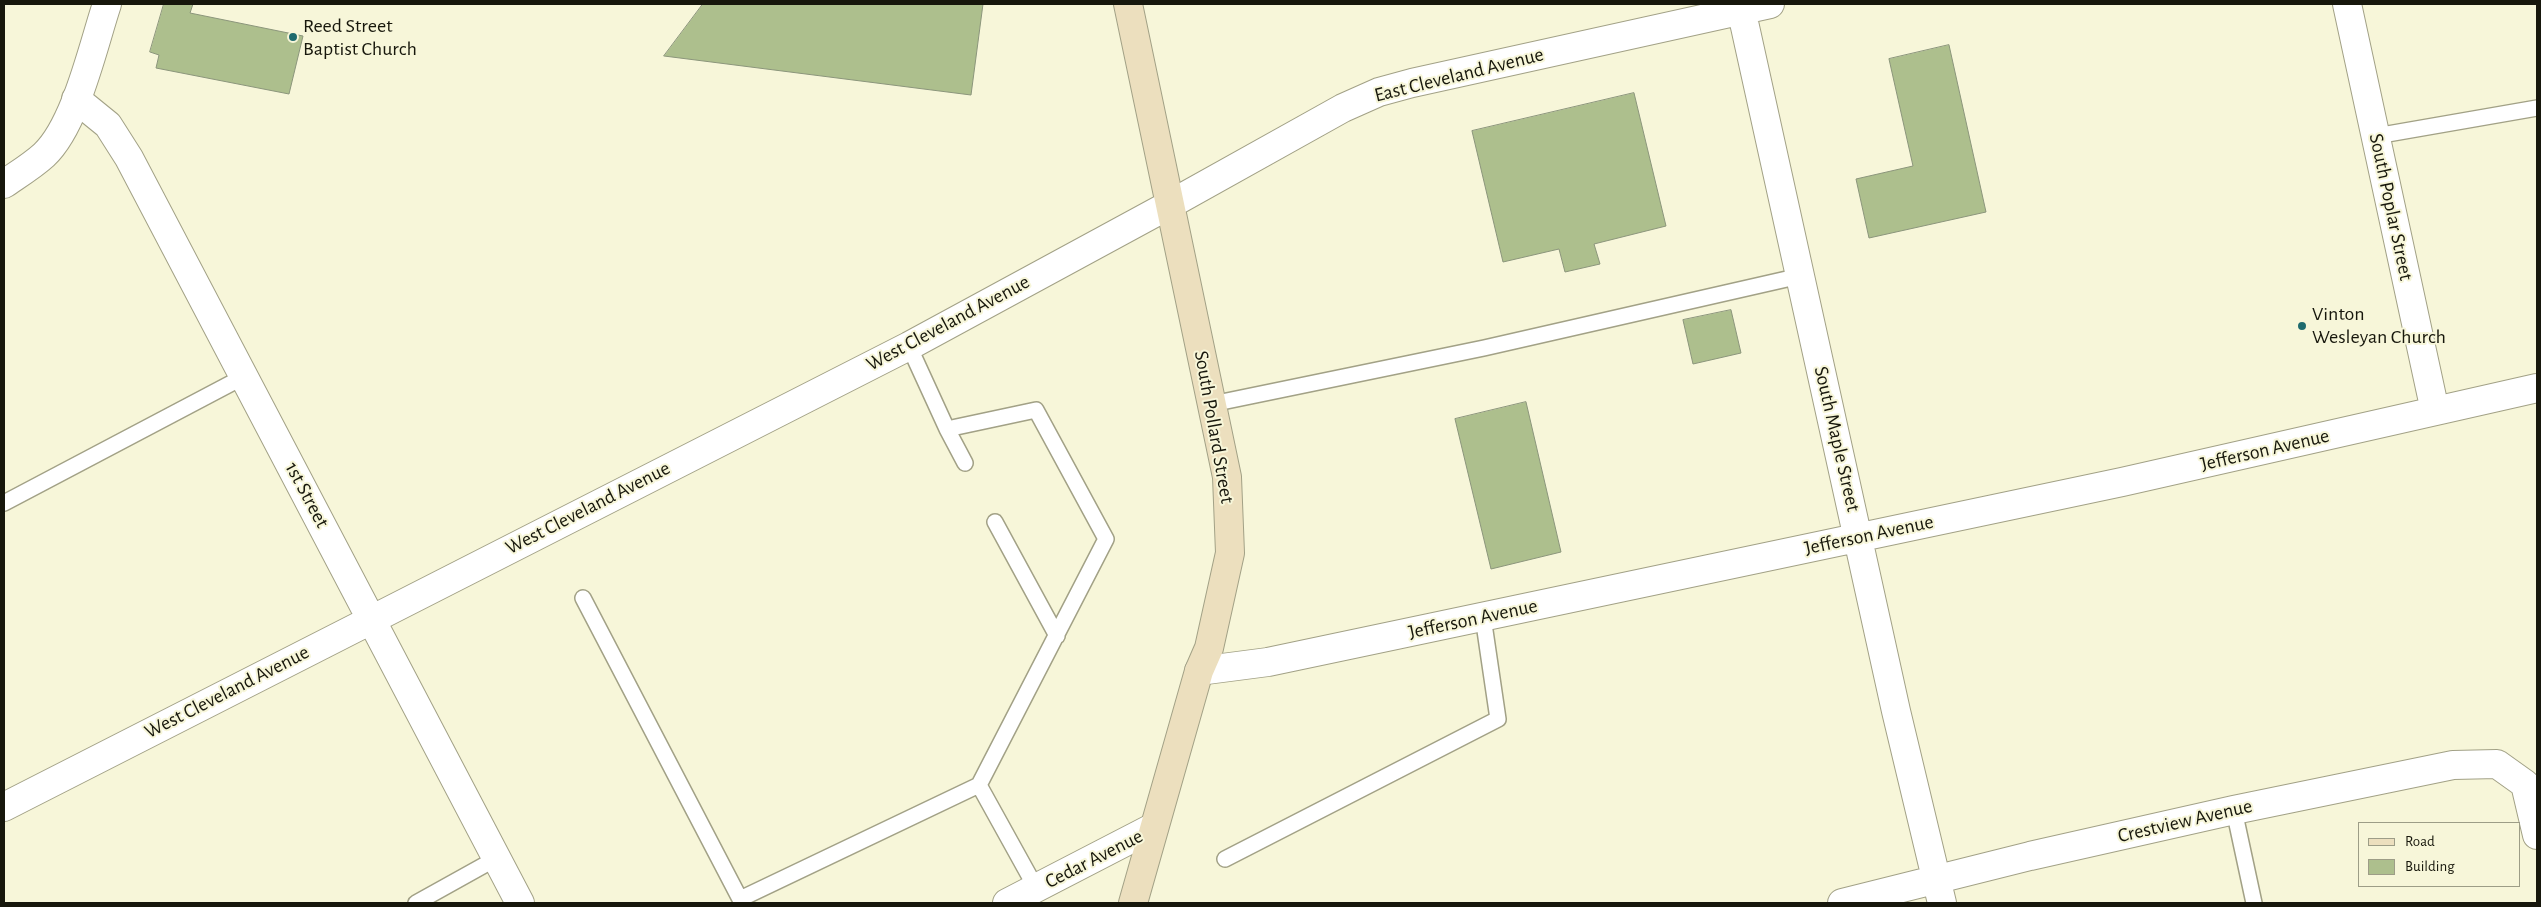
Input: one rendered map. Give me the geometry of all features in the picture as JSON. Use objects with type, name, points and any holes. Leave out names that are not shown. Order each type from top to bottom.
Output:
[{"type":"main road","name":"South Pollard Street","points":[[1128,4],[1227,477],[1230,553],[1209,648],[1199,671],[1133,903]]},
{"type":"street","points":[[4,184],[45,154],[62,131],[76,99],[107,4]]},
{"type":"street","name":"East Cleveland Avenue","points":[[1170,205],[1343,108],[1379,92],[1740,7],[1770,4]]},
{"type":"street","name":"South Poplar Street","points":[[2347,4],[2434,411]]},
{"type":"street","name":"South Maple Street","points":[[1740,7],[1859,537],[1896,711],[1939,892]]},
{"type":"street","name":"1st Street","points":[[76,99],[108,125],[124,150],[245,376],[520,903]]},
{"type":"street","name":"West Cleveland Avenue","points":[[4,807],[371,618],[909,346],[1170,205]]},
{"type":"street","name":"Jefferson Avenue","points":[[1199,671],[1268,662],[2122,482],[2537,388]]},
{"type":"street","name":"Crestview Avenue","points":[[1842,903],[1939,892],[2234,810],[2453,765],[2497,764],[2525,784],[2537,835]]},
{"type":"street","name":"Cedar Avenue","points":[[1007,903],[1154,828]]},
{"type":"lane","points":[[2376,136],[2537,108]]},
{"type":"lane","points":[[1212,404],[1484,348],[1800,276]]},
{"type":"lane","points":[[909,346],[947,429],[965,463]]},
{"type":"lane","points":[[4,503],[245,376]]},
{"type":"lane","points":[[584,598],[741,901],[979,785],[1106,539],[1036,410],[947,429]]},
{"type":"lane","points":[[995,522],[1056,636]]},
{"type":"lane","points":[[1225,859],[1498,719],[1483,616]]},
{"type":"lane","points":[[979,785],[1036,888]]},
{"type":"lane","points":[[2234,810],[2254,903]]},
{"type":"lane","points":[[416,903],[497,858]]},
{"type":"building","points":[[164,4],[193,4],[190,13],[303,36],[289,94],[156,68],[159,55],[150,52]]},
{"type":"building","points":[[703,4],[983,4],[971,95],[664,56]]},
{"type":"building","points":[[1949,45],[1986,212],[1869,238],[1856,179],[1913,166],[1889,59]]},
{"type":"building","points":[[1634,93],[1666,226],[1594,244],[1600,264],[1565,272],[1559,249],[1503,262],[1472,131]]},
{"type":"building","points":[[1731,310],[1741,353],[1693,364],[1683,320]]},
{"type":"building","points":[[1526,402],[1561,552],[1491,569],[1455,419]]},
{"type":"place","name":"Reed Street Baptist Church","points":[[293,37]]},
{"type":"place","name":"Vinton Wesleyan Church","points":[[2302,326]]}]
